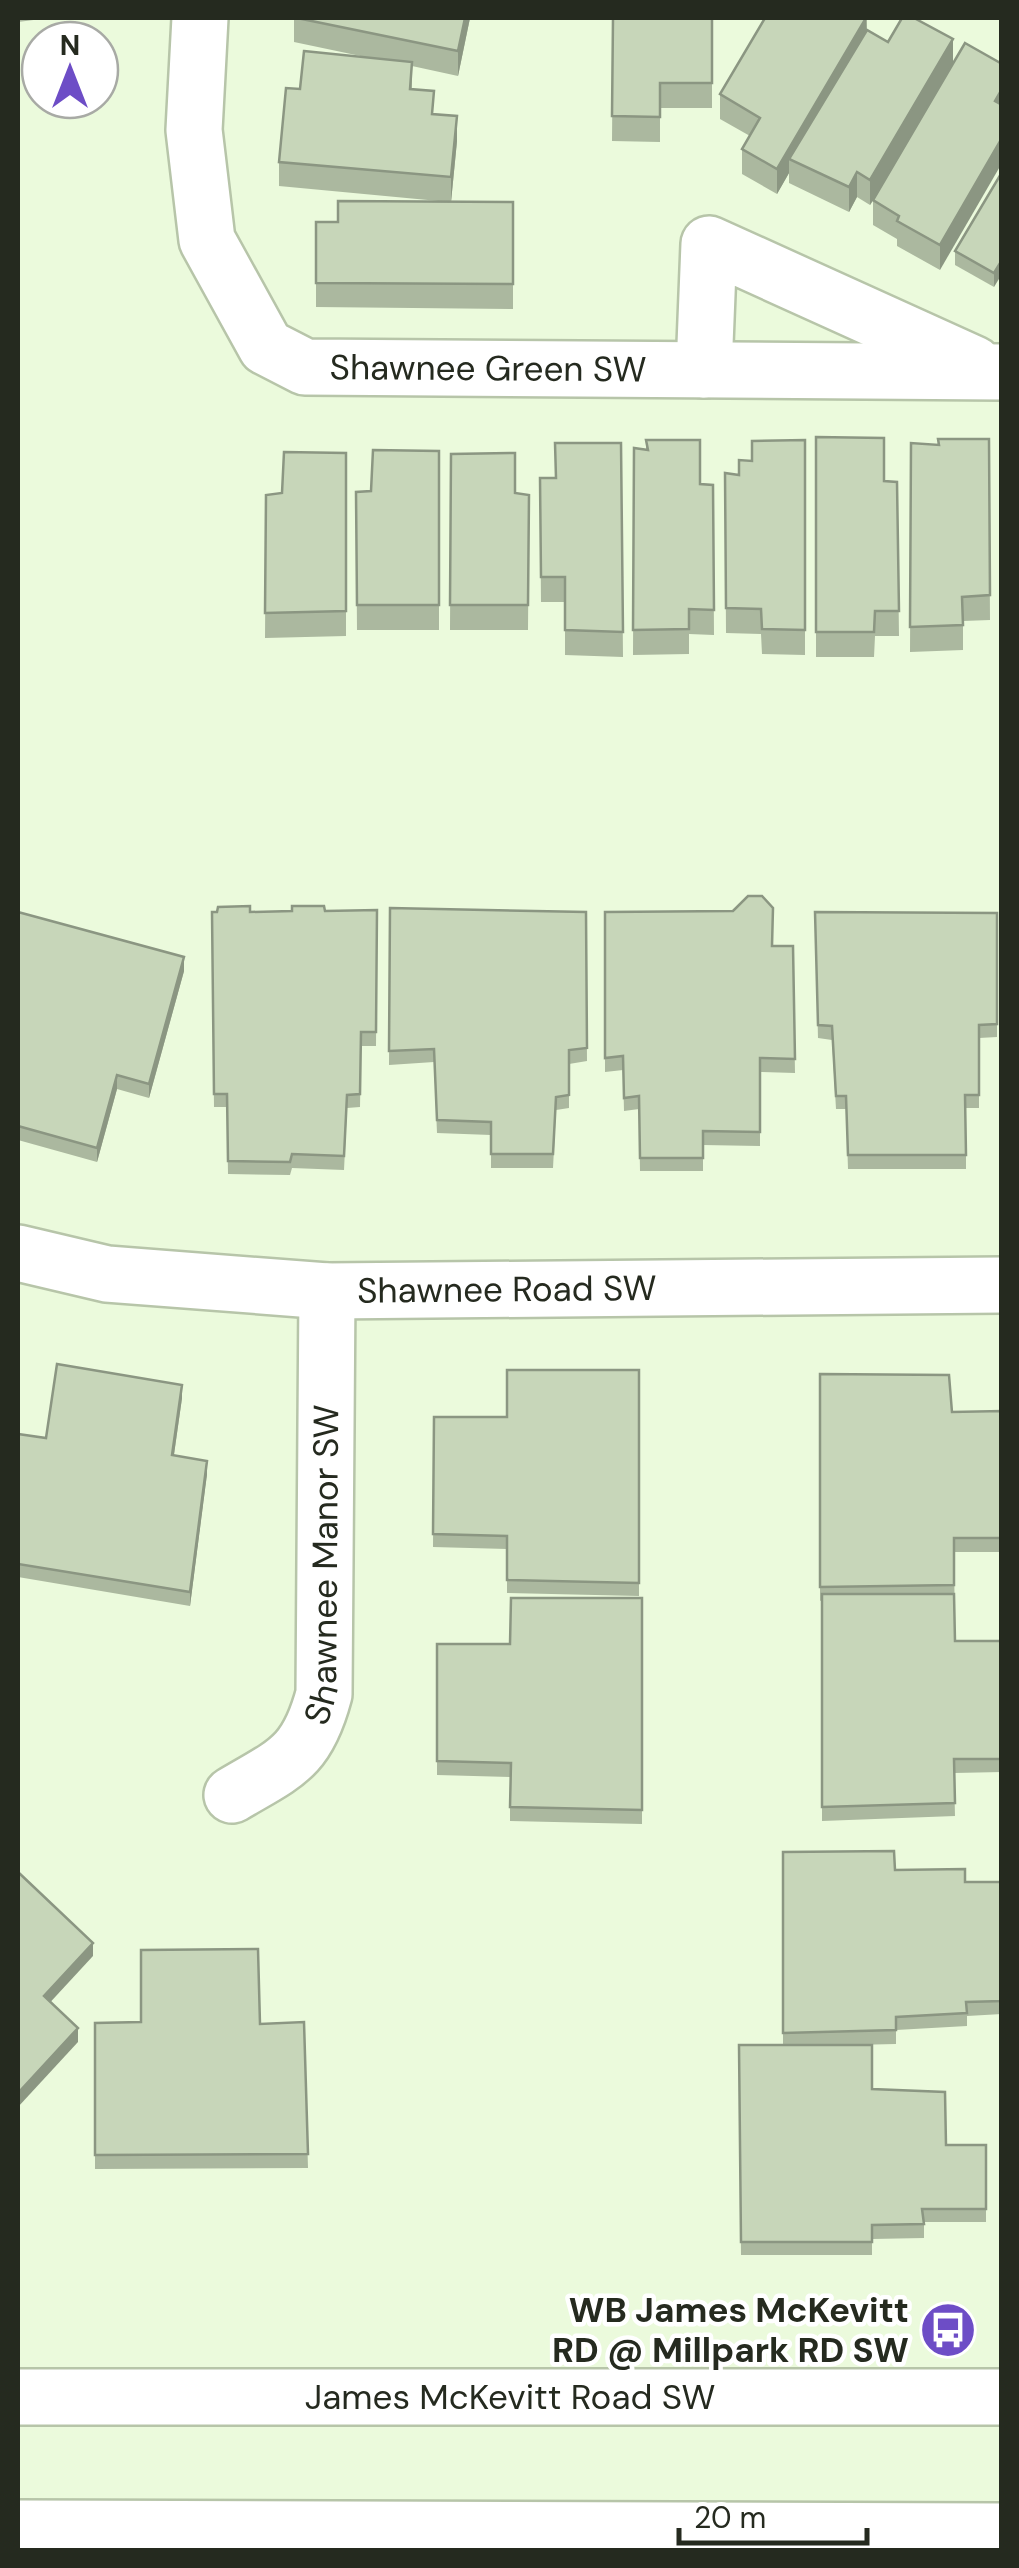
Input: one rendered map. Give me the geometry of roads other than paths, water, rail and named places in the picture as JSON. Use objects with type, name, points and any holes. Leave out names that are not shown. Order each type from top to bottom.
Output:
[{"type":"street","name":"Shawnee Green SW","points":[[200,18],[194,130],[207,240],[266,347],[305,367],[997,372]]},
{"type":"street","name":"Shawnee Green SW","points":[[704,370],[709,244],[997,372]]},
{"type":"street","name":"Shawnee Road SW","points":[[18,1253],[106,1274],[327,1291],[1002,1285]]},
{"type":"street","name":"Shawnee Manor SW","points":[[232,1794],[295,1757],[315,1729],[324,1694],[327,1291]]},
{"type":"street","name":"James McKevitt Road SW","points":[[18,2397],[1002,2397]]},
{"type":"street","points":[[18,2528],[1002,2532]]},
{"type":"place","name":"WB James McKevitt RD @ Millpark RD SW","points":[[948,2330]]}]
